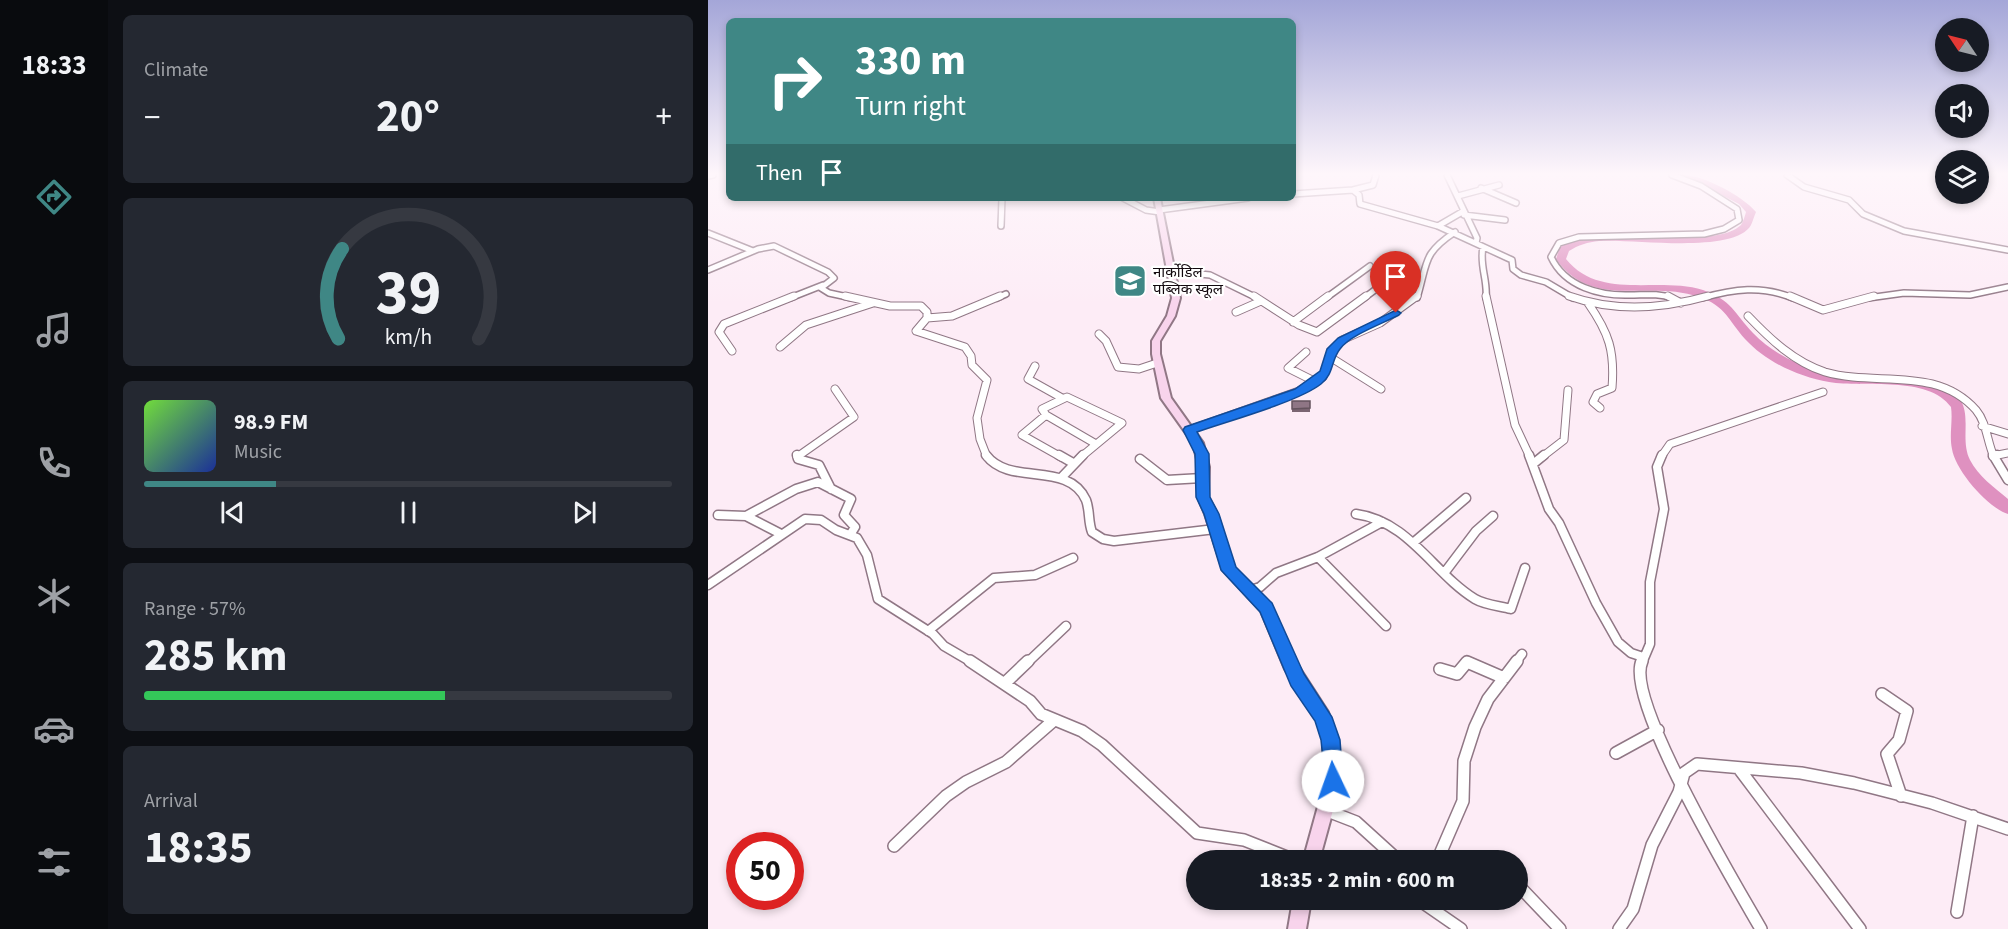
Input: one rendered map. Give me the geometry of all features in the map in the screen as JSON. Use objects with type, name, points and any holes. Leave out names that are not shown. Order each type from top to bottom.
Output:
[{"type":"main road","points":[[1161,218],[1176,298],[1171,316],[1156,341],[1157,363],[1166,398],[1190,430],[1202,454],[1203,497],[1229,570],[1251,590],[1266,608],[1297,680],[1316,706],[1327,729],[1333,781],[1314,850]]},
{"type":"main road","points":[[1297,929],[1300,910]]},
{"type":"street","points":[[1001,218],[1001,226]]},
{"type":"street","points":[[1411,218],[1455,232],[1508,257],[1512,260],[1513,269],[1521,275],[1546,282],[1568,296],[1588,303],[1628,308],[1700,300],[1739,288],[1784,294],[1823,310],[1875,296],[1904,293],[1970,295],[2008,287]]},
{"type":"street","points":[[1438,226],[1453,218]]},
{"type":"street","points":[[1466,218],[1479,245],[1486,286],[1487,312],[1515,425],[1533,464],[1549,509],[1559,523],[1607,623],[1618,642],[1631,653],[1643,657]]},
{"type":"street","points":[[1496,218],[1505,220]]},
{"type":"street","points":[[1681,303],[1662,294],[1621,296],[1581,286],[1559,271],[1551,257],[1559,243],[1580,236],[1703,233],[1726,230],[1739,218]]},
{"type":"street","points":[[1873,218],[1904,231],[2008,250]]},
{"type":"street","points":[[1190,430],[1299,391],[1316,382],[1326,373],[1333,349],[1342,340],[1380,323],[1417,298],[1418,286],[1426,273],[1426,257],[1437,244],[1455,232]]},
{"type":"street","points":[[708,233],[753,251]]},
{"type":"street","points":[[708,270],[753,251],[774,246],[815,264],[834,278],[823,285],[724,324],[719,332],[732,351]]},
{"type":"street","points":[[1293,322],[1370,266]]},
{"type":"street","points":[[1171,271],[1191,270],[1261,301],[1307,330],[1320,332],[1391,278]]},
{"type":"street","points":[[823,285],[821,288],[829,293],[874,302],[921,306],[927,312],[927,318],[916,331],[965,347],[971,356],[972,365],[987,380],[986,396],[977,415],[982,450],[988,459],[995,466],[1008,470],[1061,478],[1085,498],[1087,525],[1099,538],[1114,541],[1215,529]]},
{"type":"street","points":[[927,318],[952,316],[1006,294]]},
{"type":"street","points":[[1236,312],[1261,301]]},
{"type":"street","points":[[780,346],[806,325],[874,302]]},
{"type":"street","points":[[1588,303],[1605,327],[1614,365],[1612,388],[1597,394],[1593,402],[1600,408]]},
{"type":"street","points":[[1748,316],[1788,354],[1823,370],[1840,375],[1914,379],[1947,389],[1965,399],[1978,412],[1993,456],[2008,480]]},
{"type":"street","points":[[1099,334],[1106,341],[1118,367],[1138,369],[1157,363]]},
{"type":"street","points":[[1306,352],[1288,368],[1316,382]]},
{"type":"street","points":[[1330,357],[1381,389]]},
{"type":"street","points":[[1035,366],[1028,379],[1033,384],[1062,398]]},
{"type":"street","points":[[831,490],[819,465],[798,459],[797,455],[854,417],[835,389]]},
{"type":"street","points":[[1533,464],[1564,440],[1568,390]]},
{"type":"street","points":[[1761,929],[1681,788],[1641,688],[1640,666],[1650,644],[1652,622],[1649,590],[1664,509],[1657,467],[1664,450],[1670,444],[1823,393]]},
{"type":"street","points":[[1061,478],[1073,463],[1122,423],[1067,397],[1042,409],[1041,412],[1096,444]]},
{"type":"street","points":[[1046,415],[1022,435],[1073,463]]},
{"type":"street","points":[[1982,426],[2008,434]]},
{"type":"street","points":[[1993,456],[2008,453]]},
{"type":"street","points":[[1140,459],[1167,480],[1202,478]]},
{"type":"street","points":[[746,516],[818,482],[851,499],[844,515],[855,527],[850,535]]},
{"type":"street","points":[[1413,543],[1466,498]]},
{"type":"street","points":[[1356,514],[1372,516],[1413,543],[1460,588],[1476,600],[1512,609],[1525,568]]},
{"type":"street","points":[[718,515],[746,516],[781,534]]},
{"type":"street","points":[[1445,572],[1476,531],[1493,516]]},
{"type":"street","points":[[708,585],[805,519],[813,518],[843,534],[850,535],[856,538],[867,555],[878,599],[928,631],[944,646],[1005,683],[1053,721],[1066,724],[1102,746],[1197,833],[1244,840],[1269,850]]},
{"type":"street","points":[[1251,590],[1260,587],[1276,573],[1318,557],[1382,522]]},
{"type":"street","points":[[1318,557],[1386,626]]},
{"type":"street","points":[[928,631],[994,578],[1035,575],[1073,558]]},
{"type":"street","points":[[1005,683],[1066,626]]},
{"type":"street","points":[[1442,850],[1463,801],[1464,761],[1475,727],[1488,699],[1522,654]]},
{"type":"street","points":[[1440,669],[1457,674],[1467,662],[1504,678]]},
{"type":"street","points":[[1882,694],[1904,707],[1906,711],[1899,740],[1887,754],[1901,796]]},
{"type":"street","points":[[894,846],[920,818],[945,797],[1013,757],[1053,721]]},
{"type":"street","points":[[1616,753],[1658,730]]},
{"type":"street","points":[[1619,929],[1637,904],[1653,844],[1681,788],[1684,773],[1692,765],[1710,764],[1740,770],[1762,769],[1802,774],[1901,796],[1973,816],[2008,829]]},
{"type":"street","points":[[1740,770],[1860,929]]},
{"type":"street","points":[[1325,810],[1356,822],[1387,850]]},
{"type":"street","points":[[1957,912],[1973,816]]},
{"type":"street","points":[[1528,895],[1560,929]]},
{"type":"street","points":[[1434,910],[1461,929]]},
{"type":"building","points":[[1292,401],[1310,401],[1310,408],[1292,409]]},
{"type":"waterway","points":[[1749,218],[1746,225],[1733,234],[1712,239],[1593,239],[1564,249],[1561,259],[1571,272],[1597,285],[1627,288],[1677,288],[1717,300],[1729,308],[1757,344],[1786,363],[1808,372],[1843,380],[1914,383],[1945,393],[1956,402],[1958,407],[1958,444],[1962,459],[1982,486],[2008,508]]},
{"type":"place","name":"नार्कोडिल पब्लिक स्कूल","points":[[1130,281]]},
{"type":"route","points":[[1333,781],[1330,740],[1323,717],[1297,680],[1276,626],[1266,608],[1251,590],[1235,578],[1229,570],[1211,514],[1203,497],[1202,454],[1190,430],[1234,412],[1281,398],[1316,382],[1326,373],[1336,345],[1396,313]]}]
